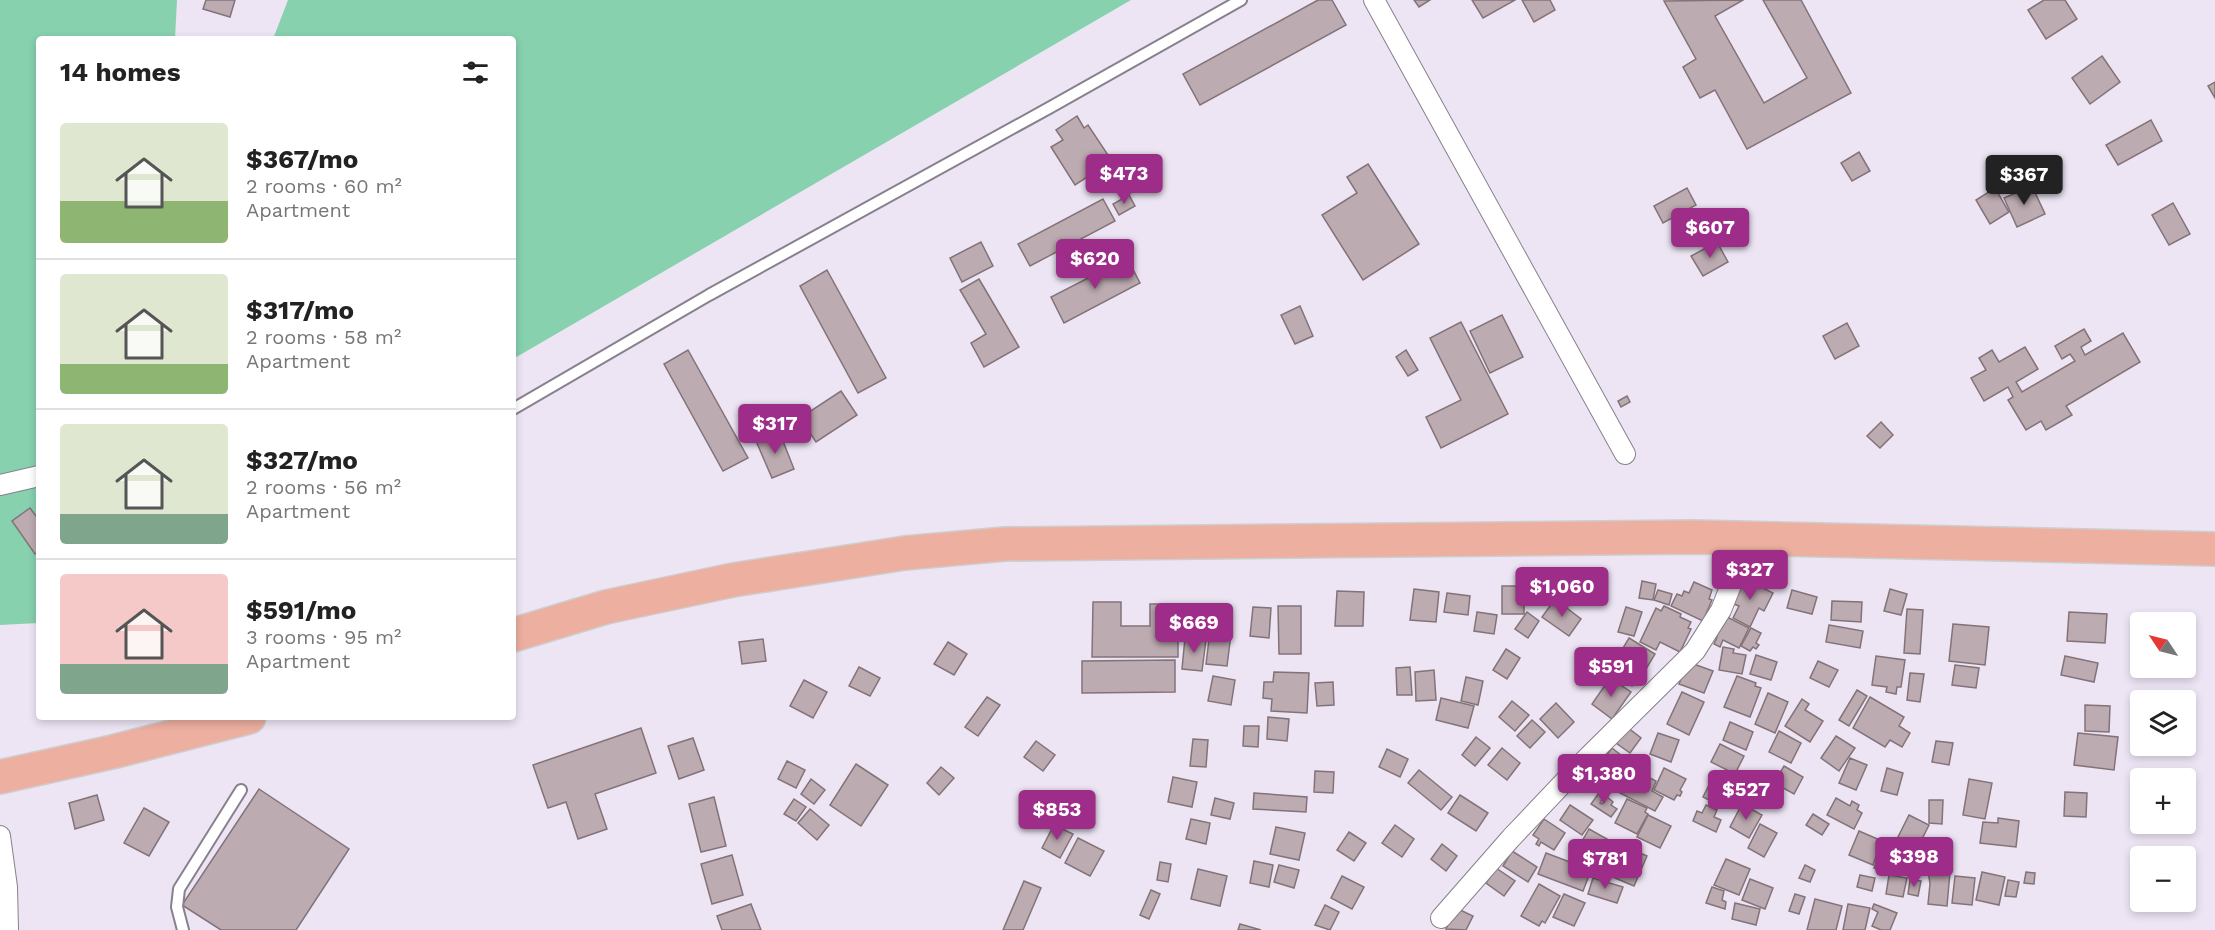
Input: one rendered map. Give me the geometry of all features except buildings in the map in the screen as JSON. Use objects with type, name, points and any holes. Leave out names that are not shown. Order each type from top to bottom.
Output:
[{"type":"highway","points":[[516,634],[606,607],[733,580],[905,553],[1005,544],[1694,537],[2215,549]]},
{"type":"highway","points":[[0,777],[112,752],[237,720]]},
{"type":"street","points":[[1374,0],[1626,454]]},
{"type":"street","points":[[0,485],[36,477]]},
{"type":"street","points":[[1441,918],[1584,760],[1695,651],[1721,610],[1737,570],[1739,538]]},
{"type":"street","points":[[0,836],[7,887],[8,930]]},
{"type":"lane","points":[[516,407],[709,295],[1039,114],[1240,0]]},
{"type":"lane","points":[[183,930],[177,907],[179,889],[241,790]]},
{"type":"green space","points":[[0,0],[177,0],[175,36],[36,36],[36,623],[0,625]]},
{"type":"green space","points":[[288,0],[1131,0],[516,357],[516,36],[274,36]]}]
